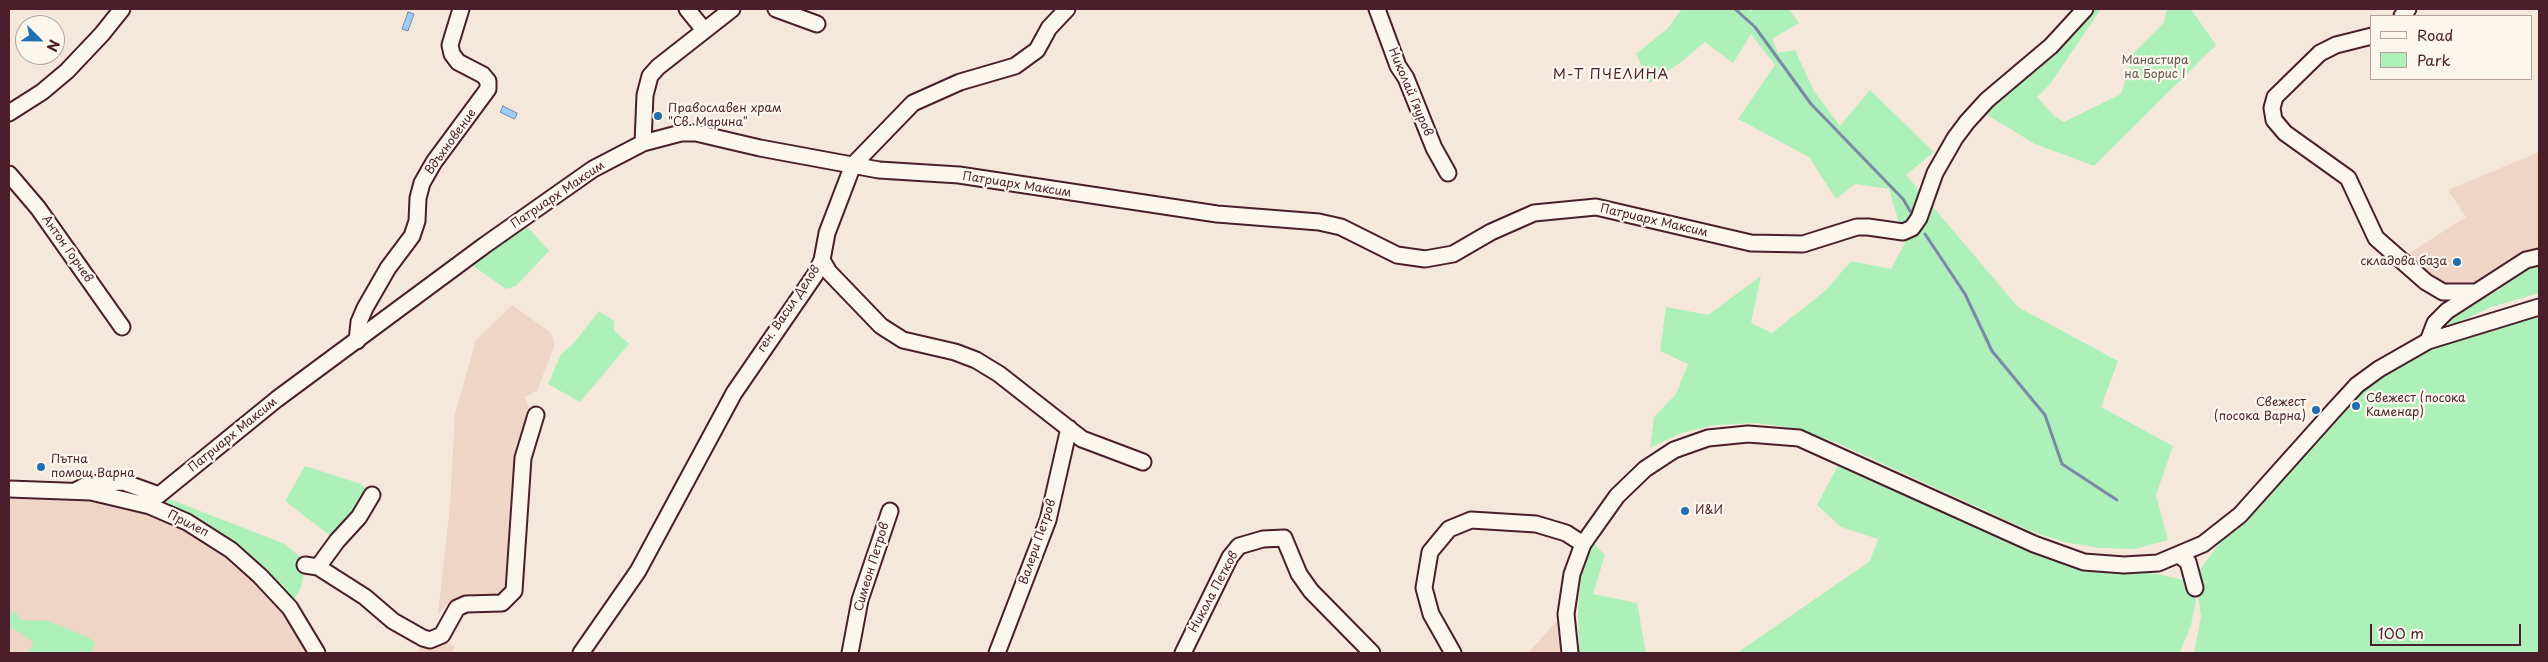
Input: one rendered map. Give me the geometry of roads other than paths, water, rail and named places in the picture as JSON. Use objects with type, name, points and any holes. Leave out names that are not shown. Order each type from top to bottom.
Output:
[{"type":"street","points":[[9,114],[42,92],[67,71],[102,34],[122,9]]},
{"type":"street","name":"Вдъхновение","points":[[357,341],[359,322],[365,308],[388,268],[412,236],[417,221],[418,198],[422,183],[434,162],[488,89],[488,81],[483,74],[458,62],[452,54],[450,45],[461,9]]},
{"type":"street","points":[[687,9],[704,30]]},
{"type":"street","points":[[643,143],[645,95],[650,76],[732,9]]},
{"type":"street","points":[[776,9],[817,24]]},
{"type":"street","name":"ген. Васил Делов","points":[[581,653],[638,571],[734,393],[815,275],[822,260],[827,233],[853,165],[912,103],[960,82],[1015,66],[1037,50],[1049,28],[1067,9]]},
{"type":"street","name":"Николай Гяуров","points":[[1377,9],[1398,66],[1406,78],[1434,148],[1448,174]]},
{"type":"street","name":"Патриарх Максим","points":[[77,490],[88,484],[123,482],[159,494],[243,425],[485,244],[593,169],[643,143],[681,133],[696,133],[760,148],[902,173],[959,175],[1014,182],[1033,188],[1218,214],[1319,222],[1341,227],[1397,255],[1425,259],[1453,254],[1491,232],[1534,213],[1596,207],[1608,208],[1625,214],[1752,243],[1776,245],[1803,244],[1857,227],[1868,226],[1903,232],[1908,230],[1915,223],[1922,210],[1935,173],[1955,138],[1967,122],[1987,100],[2051,46],[2085,9]]},
{"type":"street","points":[[2370,36],[2336,45],[2320,53],[2275,97],[2272,108],[2274,120],[2285,132],[2348,178],[2376,238],[2426,282],[2443,292],[2476,292]]},
{"type":"street","name":"Антон Горчев","points":[[9,174],[38,208],[122,327]]},
{"type":"street","points":[[2428,341],[2435,323],[2447,311],[2526,260],[2539,257]]},
{"type":"street","points":[[822,260],[829,272],[881,326],[904,340],[955,352],[976,360],[1000,374],[1082,439],[1095,446],[1143,462]]},
{"type":"street","points":[[1570,653],[1566,614],[1572,574],[1583,544],[1617,496],[1644,469],[1674,450],[1700,441],[1748,434],[1799,438],[2034,544],[2084,562],[2124,565],[2158,562],[2203,544],[2240,515],[2357,385],[2379,369],[2428,341],[2539,307]]},
{"type":"street","points":[[372,495],[360,517],[311,566],[365,597],[392,621],[423,638],[430,640],[437,638],[447,630],[457,608],[466,604],[502,603],[514,591],[524,458],[536,415]]},
{"type":"street","name":"Валери Петров","points":[[997,653],[1048,520],[1070,428]]},
{"type":"street","name":"Прилеп","points":[[9,490],[77,490],[118,497],[150,506],[187,522],[214,538],[275,591],[290,608],[317,653]]},
{"type":"street","name":"Симеон Петров","points":[[850,653],[860,600],[890,511]]},
{"type":"street","points":[[1452,653],[1431,614],[1424,588],[1430,552],[1449,529],[1471,520],[1536,524],[1566,534],[1583,544]]},
{"type":"street","name":"Никола Петков","points":[[1183,653],[1230,557],[1239,546],[1263,539],[1284,538],[1299,574],[1312,591],[1372,653]]},
{"type":"street","points":[[2179,555],[2188,562],[2195,588]]},
{"type":"water","points":[[408,12],[414,14],[408,31],[402,29]]},
{"type":"water","points":[[503,106],[517,113],[514,119],[500,112]]},
{"type":"waterway","points":[[1735,9],[1755,27],[1811,104],[1903,199],[1912,214]]},
{"type":"waterway","points":[[1925,234],[1965,294],[1992,351],[2045,415],[2062,464],[2117,500]]},
{"type":"place","name":"Православен храм \"Св. Марина\"","points":[[658,116]]},
{"type":"place","name":"складова база","points":[[2457,262]]},
{"type":"place","name":"Свежест (посока Каменар)","points":[[2356,406]]},
{"type":"place","name":"Свежест (посока Варна)","points":[[2316,410]]},
{"type":"place","name":"Пътна помощ Варна","points":[[41,467]]},
{"type":"place","name":"И&И","points":[[1685,511]]},
{"type":"district","name":"М-Т ПЧЕЛИНА","points":[[1611,75]]},
{"type":"park label","name":"Манастира на Борис І","points":[[2155,68]]}]
